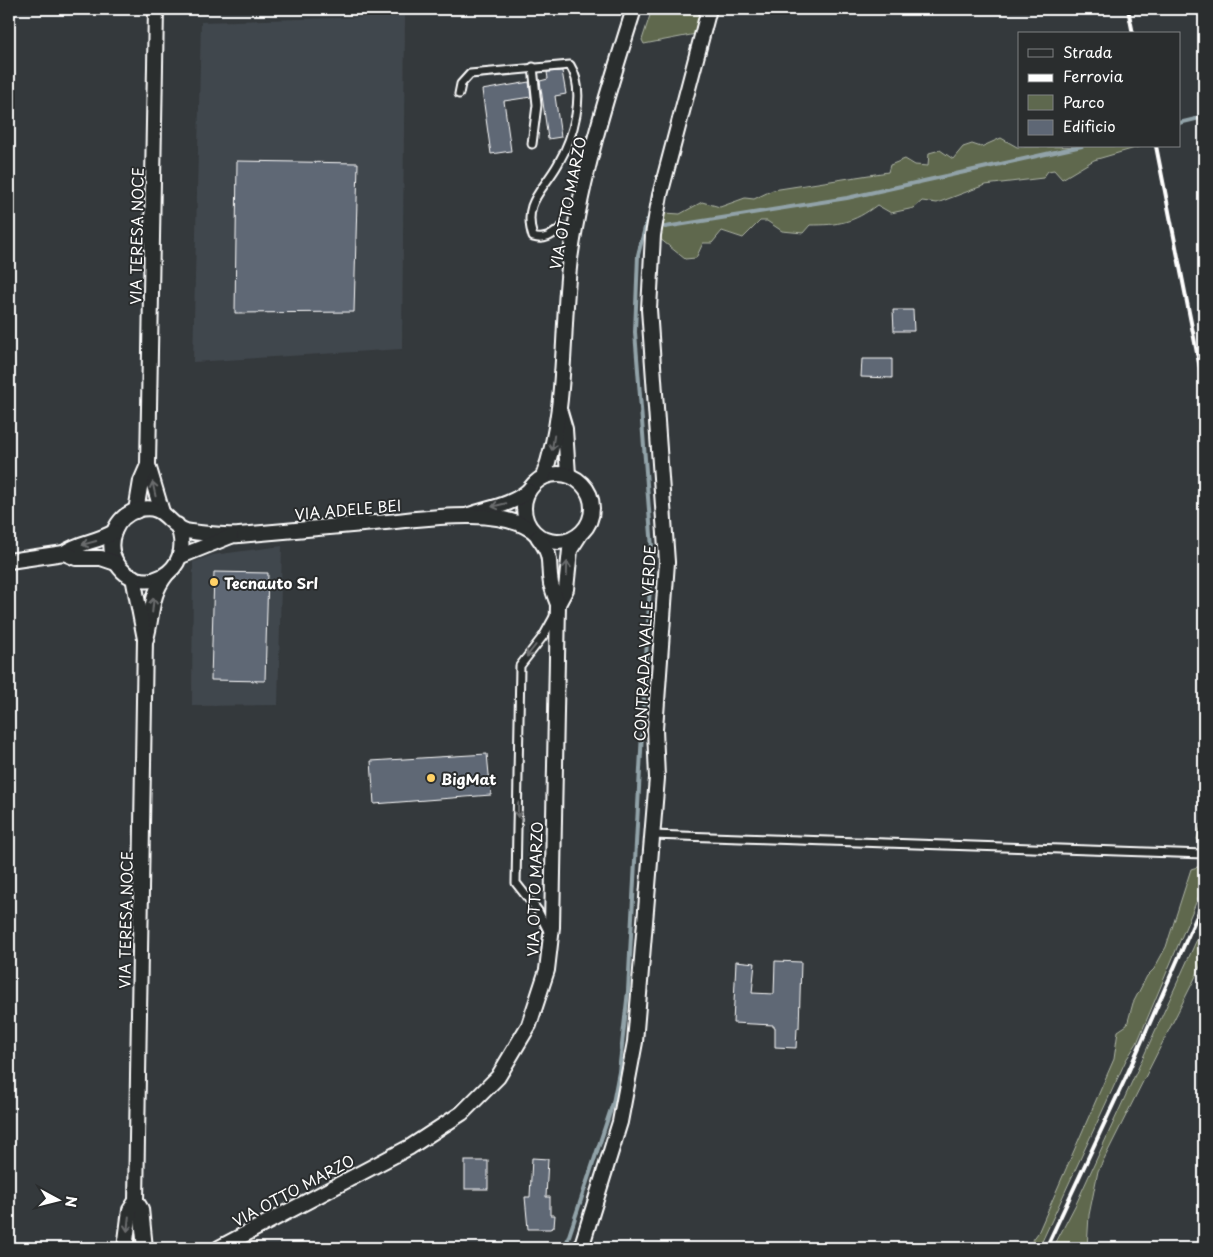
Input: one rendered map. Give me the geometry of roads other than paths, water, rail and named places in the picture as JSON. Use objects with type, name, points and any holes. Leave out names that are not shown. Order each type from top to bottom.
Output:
[{"type":"street","name":"VIA TERESA NOCE","points":[[156,9],[148,465],[162,512]]},
{"type":"street","name":"VIA OTTO MARZO","points":[[543,477],[551,455],[560,409],[567,287],[576,228],[597,132],[634,9]]},
{"type":"street","name":"CONTRADA VALLE VERDE","points":[[581,1248],[620,1122],[635,1042],[657,778],[655,729],[667,562],[649,309],[653,235],[657,212],[709,9]]},
{"type":"street","name":"VIA OTTO MARZO","points":[[560,409],[565,429],[568,475]]},
{"type":"street","name":"VIA TERESA NOCE","points":[[136,511],[141,481],[148,465]]},
{"type":"street","points":[[556,474],[568,475],[579,481],[591,497],[591,518],[579,536],[559,543],[549,542],[518,522],[468,516],[520,498],[543,477],[556,474]]},
{"type":"street","points":[[528,490],[523,509],[534,533]]},
{"type":"street","points":[[64,553],[76,558],[100,558],[116,563],[133,577],[150,580],[167,574],[175,566],[180,556],[182,546],[177,525],[162,512],[154,510],[136,511],[119,523],[114,532],[111,548],[116,563]]},
{"type":"street","name":"VIA ADELE BEI","points":[[177,525],[187,531],[232,535],[468,516]]},
{"type":"street","points":[[9,561],[64,553],[73,546],[88,544],[114,532]]},
{"type":"street","name":"VIA OTTO MARZO","points":[[218,1248],[410,1147],[446,1124],[474,1102],[507,1064],[529,1025],[547,970],[551,938],[558,607],[551,583],[551,563],[548,550],[534,533]]},
{"type":"street","name":"VIA ADELE BEI","points":[[180,556],[232,535]]},
{"type":"street","name":"VIA OTTO MARZO","points":[[558,607],[566,589],[566,570],[570,550],[579,536]]},
{"type":"street","name":"VIA TERESA NOCE","points":[[146,639],[152,616],[155,592],[167,574]]},
{"type":"street","name":"VIA TERESA NOCE","points":[[125,1248],[130,1210],[136,1201],[146,639],[133,577]]},
{"type":"street","name":"VIA TERESA NOCE","points":[[136,1201],[141,1209],[144,1248]]},
{"type":"lane","points":[[459,94],[461,84],[470,74],[570,65],[576,74],[579,97],[564,153],[531,205],[530,227],[534,237],[540,239],[548,237],[562,227],[576,228]]},
{"type":"lane","points":[[532,144],[537,105],[533,67]]},
{"type":"lane","points":[[551,938],[538,911],[516,883],[520,666],[544,635],[558,607]]},
{"type":"lane","points":[[652,834],[1204,854]]},
{"type":"waterway","points":[[1180,123],[1204,117]]},
{"type":"waterway","points":[[665,227],[847,198],[1073,148]]},
{"type":"waterway","points":[[565,1248],[613,1103],[619,1072],[628,991],[652,548],[635,332],[638,255],[647,220]]},
{"type":"railway","points":[[1128,9],[1133,32]]},
{"type":"railway","points":[[1156,148],[1204,388]]},
{"type":"railway","points":[[1046,1248],[1126,1077],[1204,900]]},
{"type":"place","name":"Tecnauto Srl","points":[[214,582]]},
{"type":"place","name":"BigMat","points":[[431,778]]}]
